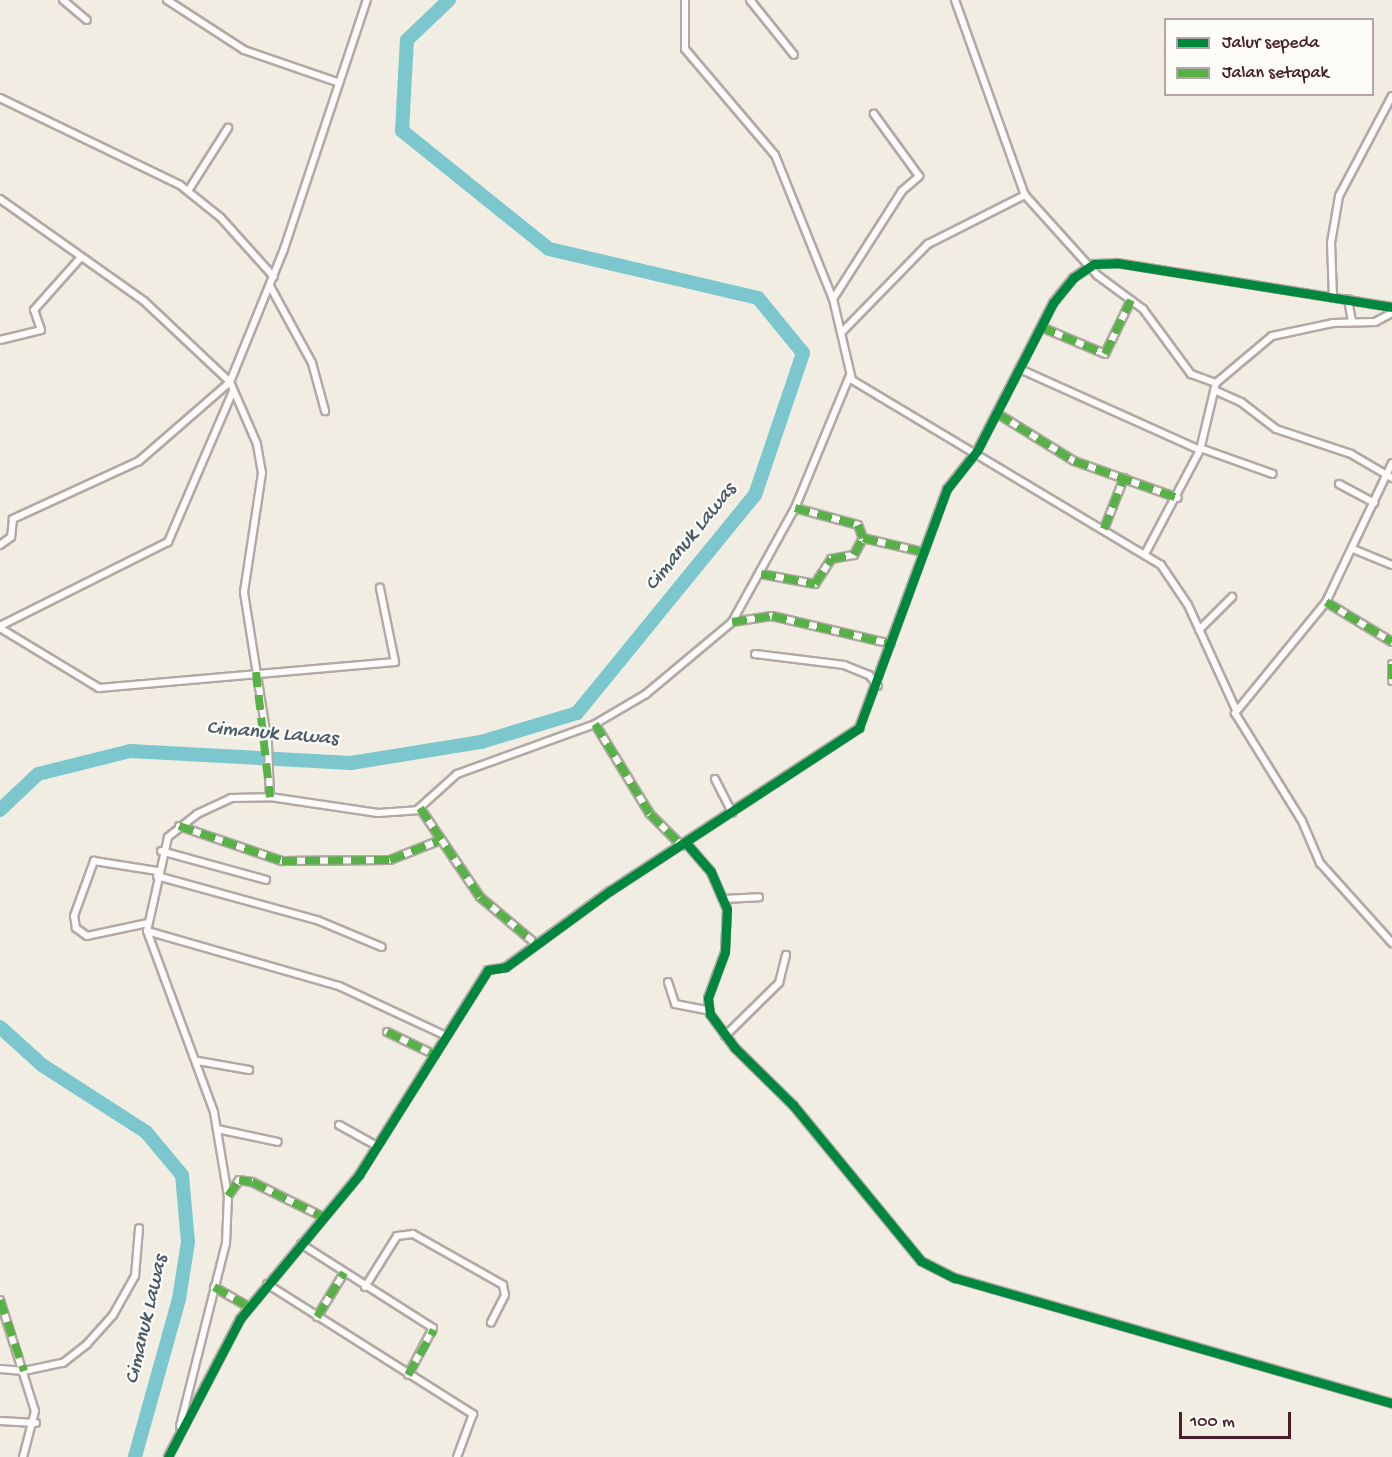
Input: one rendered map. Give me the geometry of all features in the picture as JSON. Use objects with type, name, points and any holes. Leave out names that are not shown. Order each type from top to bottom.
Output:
[{"type":"street","points":[[63,0],[87,20]]},
{"type":"street","points":[[167,0],[243,50],[337,82]]},
{"type":"street","points":[[0,545],[11,537],[12,519],[139,461],[230,382],[274,277],[337,82],[367,0]]},
{"type":"street","points":[[170,1456],[180,1430],[226,1243],[228,1196],[217,1129],[198,1061],[147,931],[161,851],[179,826],[219,801],[270,797],[378,813],[420,808],[457,774],[595,723],[646,694],[732,622],[761,574],[795,508],[850,375],[843,331],[833,299],[769,144],[685,49],[685,0]]},
{"type":"street","points":[[750,0],[794,55]]},
{"type":"street","points":[[955,0],[1025,195],[1087,262],[1148,316],[1184,367],[1241,402],[1276,429],[1351,454],[1389,476]]},
{"type":"street","points":[[1333,297],[1330,243],[1339,196],[1392,96]]},
{"type":"street","points":[[0,98],[188,190],[274,277]]},
{"type":"street","points":[[833,299],[902,191],[919,176],[874,114]]},
{"type":"street","points":[[188,190],[228,128]]},
{"type":"street","points":[[843,331],[928,244],[1025,195]]},
{"type":"street","points":[[0,199],[144,301],[230,382],[257,444],[262,473],[243,592],[268,744],[270,797]]},
{"type":"street","points":[[0,340],[41,330],[34,310],[81,257]]},
{"type":"street","points":[[180,1430],[249,1307],[323,1217],[377,1146],[488,970],[503,968],[732,813],[853,735],[878,686],[923,552],[947,489],[977,451],[1022,370],[1041,327],[1062,289],[1087,262],[1117,263],[1392,307]]},
{"type":"street","points":[[270,286],[312,363],[325,411]]},
{"type":"street","points":[[1348,299],[1352,322]]},
{"type":"street","points":[[1041,327],[1105,354],[1131,300]]},
{"type":"street","points":[[1145,554],[1178,498],[1200,449],[1215,387],[1272,336],[1352,322],[1375,322],[1392,313]]},
{"type":"street","points":[[1022,370],[1200,449],[1273,474]]},
{"type":"street","points":[[850,375],[868,393],[977,451],[1038,494],[1145,554],[1170,576],[1200,630],[1236,710],[1239,726],[1302,821],[1320,864],[1392,943]]},
{"type":"street","points":[[0,627],[168,542],[233,390]]},
{"type":"street","points":[[998,414],[1074,460],[1178,498]]},
{"type":"street","points":[[1236,710],[1326,602],[1389,476],[1392,463]]},
{"type":"street","points":[[1104,529],[1124,478]]},
{"type":"street","points":[[1339,484],[1374,503]]},
{"type":"street","points":[[761,574],[815,584],[831,559],[854,555],[863,538],[858,525],[795,508]]},
{"type":"street","points":[[863,538],[923,552]]},
{"type":"street","points":[[1353,549],[1392,565]]},
{"type":"street","points":[[0,627],[99,688],[256,672],[395,662],[380,588]]},
{"type":"street","points":[[1200,630],[1232,597]]},
{"type":"street","points":[[1326,602],[1392,642]]},
{"type":"street","points":[[732,622],[779,617],[891,644]]},
{"type":"street","points":[[755,654],[844,665],[869,675],[878,686]]},
{"type":"street","points":[[1392,664],[1392,681]]},
{"type":"street","points":[[595,723],[651,814],[684,845],[724,898],[725,952],[707,1010]]},
{"type":"street","points":[[715,779],[732,813]]},
{"type":"street","points":[[420,808],[438,841],[480,897],[536,944]]},
{"type":"street","points":[[179,826],[282,861],[390,860],[438,841]]},
{"type":"street","points":[[161,851],[266,880]]},
{"type":"street","points":[[148,923],[87,936],[76,928],[74,916],[94,861],[157,874],[317,920],[382,947]]},
{"type":"street","points":[[724,898],[759,897]]},
{"type":"street","points":[[147,931],[339,986],[446,1036]]},
{"type":"street","points":[[725,1036],[777,985],[786,955]]},
{"type":"street","points":[[668,982],[675,1004],[707,1010],[725,1036],[793,1105],[921,1261],[937,1272],[1392,1403]]},
{"type":"street","points":[[387,1032],[435,1055]]},
{"type":"street","points":[[198,1061],[249,1070]]},
{"type":"street","points":[[339,1125],[377,1146]]},
{"type":"street","points":[[217,1129],[278,1142]]},
{"type":"street","points":[[228,1196],[239,1180],[252,1182],[323,1217]]},
{"type":"street","points":[[0,1369],[24,1371],[63,1363],[114,1315],[135,1276],[139,1228]]},
{"type":"street","points":[[365,1287],[397,1236],[413,1234],[503,1285],[505,1295],[491,1323]]},
{"type":"street","points":[[301,1244],[434,1330],[408,1375]]},
{"type":"street","points":[[317,1317],[344,1273]]},
{"type":"street","points":[[267,1284],[475,1417],[458,1457]]},
{"type":"street","points":[[214,1287],[249,1307]]},
{"type":"street","points":[[0,1300],[24,1371],[36,1423],[23,1457]]},
{"type":"street","points":[[0,1421],[36,1423]]},
{"type":"waterway","name":"Cimanuk Lawas","points":[[0,810],[38,774],[130,751],[351,763],[481,742],[577,713],[755,495],[803,353],[758,298],[549,249],[402,131],[407,40],[449,0]]},
{"type":"waterway","name":"Cimanuk Lawas","points":[[0,1027],[42,1065],[146,1132],[182,1175],[188,1242],[179,1299],[135,1457]]},
{"type":"marked path","points":[[1041,327],[1105,354],[1131,300]]},
{"type":"marked path","points":[[998,414],[1074,461],[1178,498]]},
{"type":"marked path","points":[[1104,529],[1124,478]]},
{"type":"marked path","points":[[795,508],[858,525],[863,538]]},
{"type":"marked path","points":[[761,574],[815,584],[831,559],[854,555],[863,538],[923,552]]},
{"type":"marked path","points":[[1326,602],[1392,642]]},
{"type":"marked path","points":[[732,622],[772,616],[891,644]]},
{"type":"marked path","points":[[1392,664],[1392,681]]},
{"type":"marked path","points":[[256,672],[270,797]]},
{"type":"marked path","points":[[595,724],[650,814],[682,846]]},
{"type":"marked path","points":[[420,808],[480,897],[536,944]]},
{"type":"marked path","points":[[179,826],[282,861],[390,860],[438,841]]},
{"type":"marked path","points":[[387,1032],[435,1055]]},
{"type":"marked path","points":[[228,1196],[239,1180],[252,1182],[323,1217]]},
{"type":"marked path","points":[[317,1317],[344,1273]]},
{"type":"marked path","points":[[214,1287],[249,1307]]},
{"type":"marked path","points":[[0,1300],[24,1371]]},
{"type":"marked path","points":[[408,1375],[434,1330]]},
{"type":"cycle path","points":[[168,1457],[240,1319],[359,1175],[488,970],[506,967],[610,891],[859,728],[947,489],[977,451],[1053,303],[1073,278],[1094,264],[1117,263],[1392,307]]},
{"type":"cycle path","points":[[686,843],[711,872],[727,909],[725,952],[708,998],[710,1014],[735,1048],[793,1105],[921,1261],[955,1278],[1392,1403]]}]
